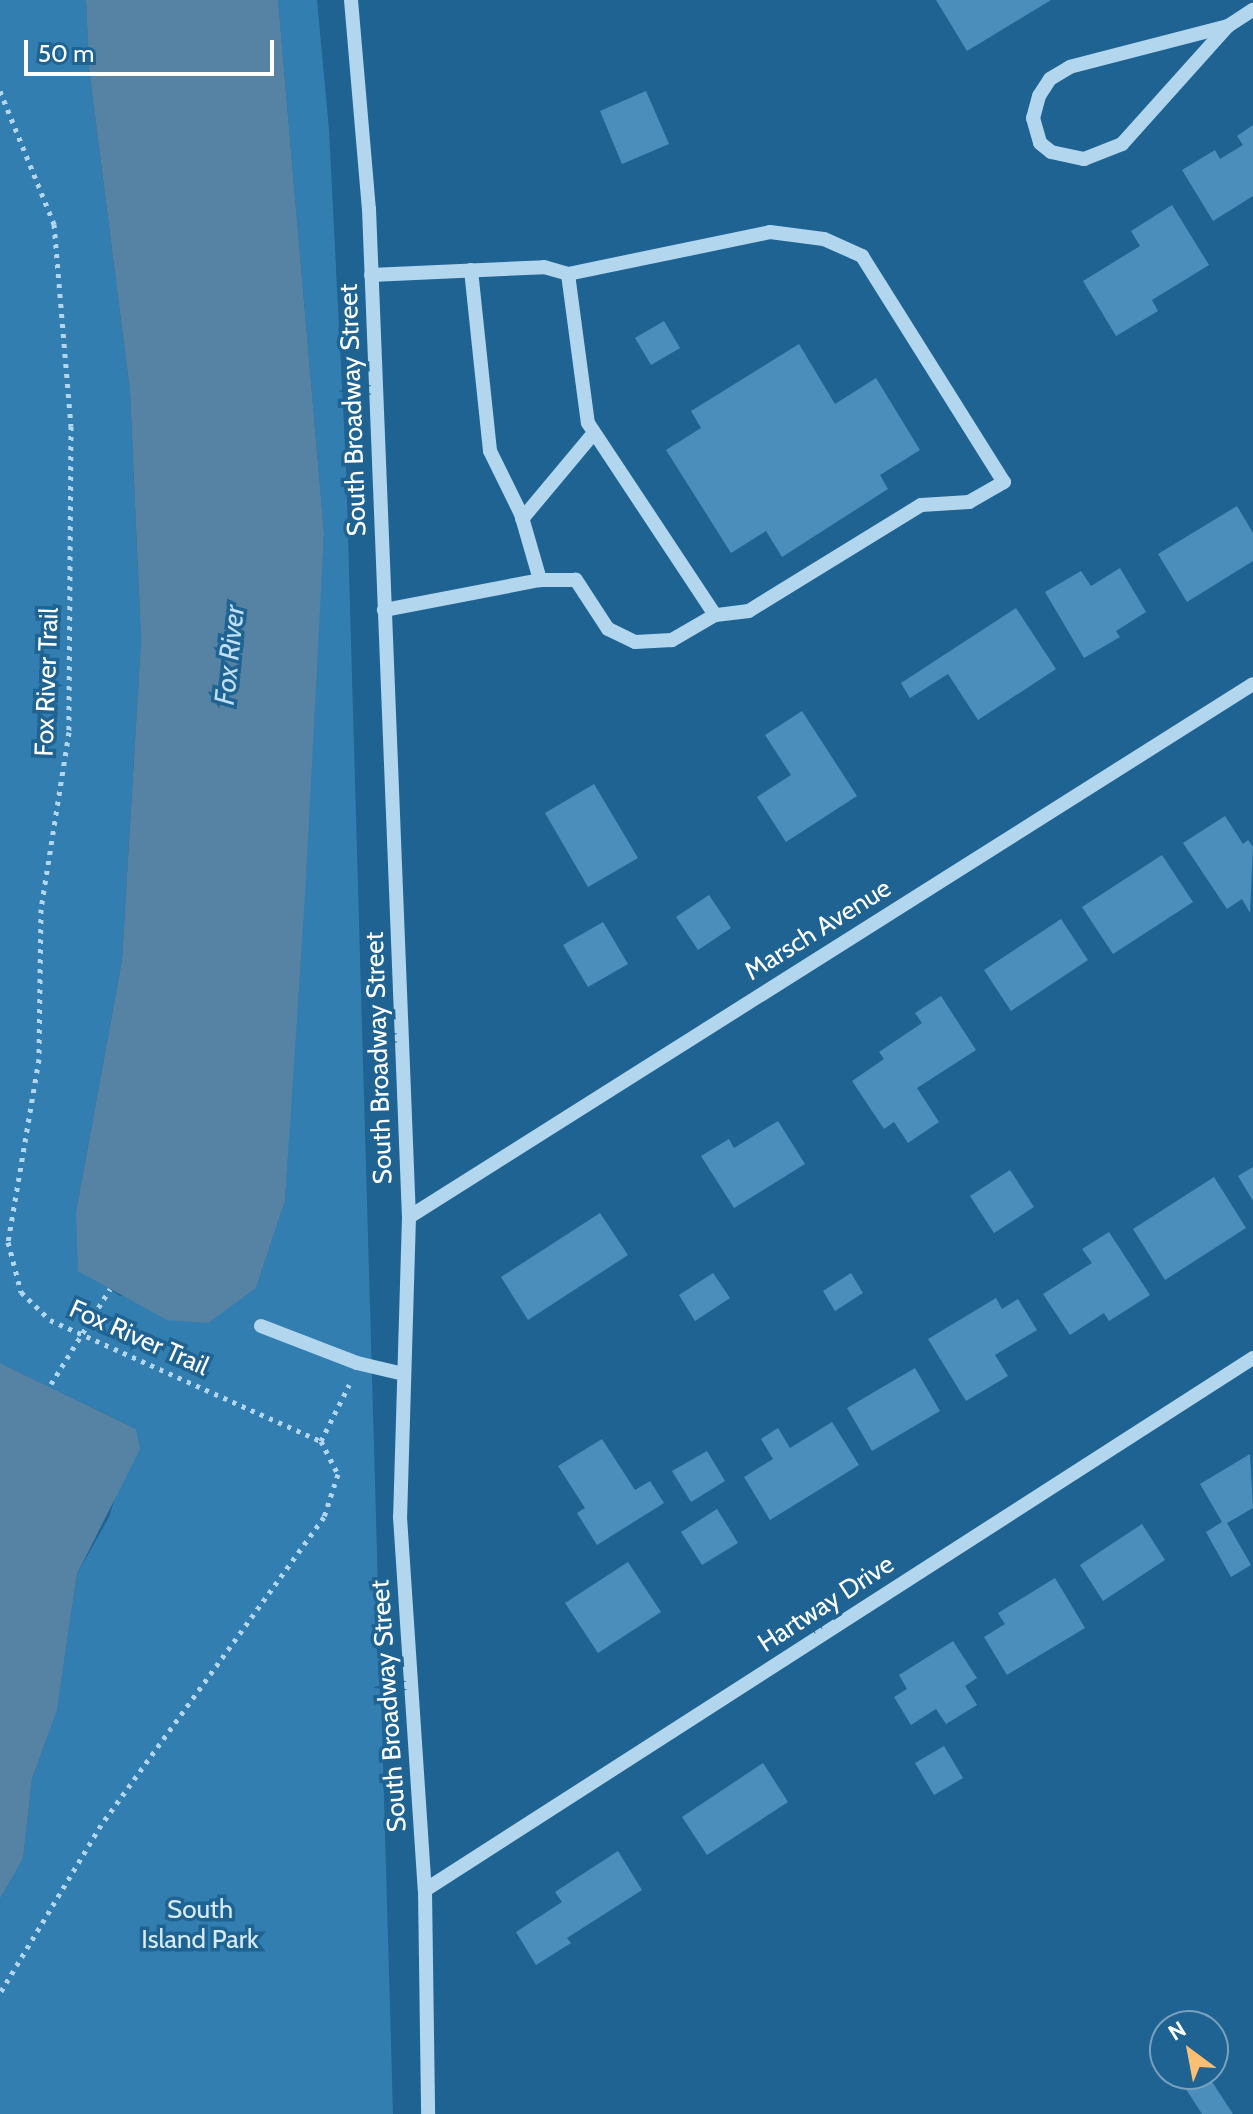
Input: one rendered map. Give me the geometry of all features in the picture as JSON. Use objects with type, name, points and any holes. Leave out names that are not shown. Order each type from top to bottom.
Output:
[{"type":"street","name":"South Broadway Street","points":[[351,0],[371,275],[409,1217],[400,1517],[425,1890],[428,2114]]},
{"type":"street","points":[[1228,26],[1060,73],[1039,96],[1033,118],[1040,143],[1051,152],[1084,159],[1122,144],[1228,26],[1253,10]]},
{"type":"street","points":[[371,275],[544,267],[568,274],[770,232],[824,239],[862,256],[1004,482],[969,502],[921,505],[749,611],[715,615],[672,640],[635,642],[608,629],[576,580],[540,580],[384,610]]},
{"type":"street","points":[[471,270],[490,451],[522,519],[540,580]]},
{"type":"street","points":[[568,274],[588,423],[715,615]]},
{"type":"street","points":[[522,519],[594,433]]},
{"type":"street","name":"Marsch Avenue","points":[[409,1217],[1253,684]]},
{"type":"street","points":[[261,1326],[357,1363],[404,1374]]},
{"type":"street","name":"Hartway Drive","points":[[425,1890],[1253,1358]]},
{"type":"path","name":"Fox River Trail","points":[[0,91],[54,224],[71,426],[69,732],[41,909],[39,1059],[8,1242],[21,1292],[50,1320],[321,1441]]},
{"type":"path","points":[[51,1384],[85,1336],[110,1289]]},
{"type":"path","points":[[0,1993],[101,1825],[324,1517],[338,1474],[321,1441],[357,1363]]},
{"type":"green space","name":"South Island Park","points":[[0,0],[86,0],[89,69],[130,391],[141,640],[122,960],[76,1212],[110,1289],[120,1296],[256,1288],[285,1201],[324,533],[278,0],[317,0],[329,130],[346,466],[393,2114],[0,2114],[0,1899],[23,1857],[32,1779],[57,1709],[77,1574],[109,1517],[136,1429],[0,1363]]},
{"type":"water","name":"Fox River","points":[[86,0],[278,0],[324,533],[305,895],[285,1201],[256,1288],[208,1323],[167,1320],[78,1271],[76,1212],[122,960],[141,640],[130,391],[89,69]]},
{"type":"water","points":[[0,1363],[136,1429],[140,1449],[77,1574],[57,1710],[32,1779],[23,1858],[0,1899]]},
{"type":"building","points":[[936,0],[1051,0],[967,51]]},
{"type":"building","points":[[646,91],[669,144],[622,164],[600,111]]},
{"type":"building","points":[[1253,125],[1253,196],[1213,221],[1182,170],[1215,150],[1220,159],[1243,145],[1237,136]]},
{"type":"building","points":[[1172,205],[1209,265],[1152,300],[1158,311],[1116,336],[1083,281],[1140,246],[1131,231]]},
{"type":"building","points":[[664,321],[680,348],[651,365],[635,338]]},
{"type":"building","points":[[799,344],[835,404],[876,378],[920,450],[880,475],[888,489],[782,557],[766,531],[731,553],[666,450],[701,428],[691,411]]},
{"type":"building","points":[[1237,506],[1253,533],[1253,561],[1187,602],[1158,554]]},
{"type":"building","points":[[1120,568],[1146,612],[1116,631],[1120,637],[1084,658],[1045,592],[1081,571],[1091,586]]},
{"type":"building","points":[[1016,608],[1056,669],[978,720],[948,674],[910,698],[901,683]]},
{"type":"building","points":[[802,711],[857,796],[786,842],[757,797],[791,775],[765,735]]},
{"type":"building","points":[[594,784],[638,858],[588,887],[545,813]]},
{"type":"building","points":[[1225,816],[1243,844],[1248,840],[1253,847],[1250,913],[1242,899],[1227,909],[1183,843]]},
{"type":"building","points":[[1162,855],[1193,902],[1113,954],[1082,907]]},
{"type":"building","points":[[709,895],[731,928],[698,950],[676,917]]},
{"type":"building","points":[[1061,919],[1088,960],[1011,1011],[984,970]]},
{"type":"building","points":[[603,922],[628,964],[588,987],[563,945]]},
{"type":"building","points":[[941,996],[976,1050],[917,1088],[939,1122],[908,1143],[894,1122],[884,1129],[852,1081],[884,1059],[879,1052],[922,1023],[915,1013]]},
{"type":"building","points":[[778,1121],[805,1164],[734,1208],[701,1156],[729,1139],[734,1148]]},
{"type":"building","points":[[1253,1167],[1253,1201],[1238,1176]]},
{"type":"building","points":[[1010,1170],[1034,1207],[994,1233],[970,1196]]},
{"type":"building","points":[[1214,1177],[1246,1228],[1165,1280],[1133,1229]]},
{"type":"building","points":[[600,1213],[628,1255],[528,1320],[501,1277]]},
{"type":"building","points":[[1109,1232],[1150,1295],[1109,1321],[1104,1313],[1070,1335],[1043,1294],[1092,1263],[1082,1249]]},
{"type":"building","points":[[713,1273],[730,1298],[695,1321],[679,1295]]},
{"type":"building","points":[[851,1273],[863,1293],[835,1311],[823,1291]]},
{"type":"building","points":[[996,1298],[1002,1309],[1018,1299],[1037,1330],[995,1355],[1008,1376],[966,1401],[928,1339]]},
{"type":"building","points":[[915,1368],[940,1411],[872,1451],[847,1408]]},
{"type":"building","points":[[832,1422],[859,1465],[770,1520],[744,1477],[773,1459],[761,1439],[778,1428],[790,1448]]},
{"type":"building","points":[[602,1439],[635,1490],[650,1481],[664,1503],[597,1545],[577,1513],[585,1508],[558,1466]]},
{"type":"building","points":[[707,1451],[725,1481],[691,1502],[672,1471]]},
{"type":"building","points":[[1250,1454],[1253,1508],[1227,1523],[1251,1565],[1231,1577],[1206,1532],[1222,1522],[1200,1484]]},
{"type":"building","points":[[717,1509],[738,1543],[702,1565],[681,1532]]},
{"type":"building","points":[[1142,1524],[1165,1560],[1103,1601],[1080,1565]]},
{"type":"building","points":[[628,1562],[661,1612],[598,1653],[565,1603]]},
{"type":"building","points":[[1055,1578],[1085,1628],[1007,1675],[984,1637],[1005,1624],[998,1613]]},
{"type":"building","points":[[953,1641],[977,1678],[965,1686],[977,1705],[946,1724],[936,1709],[911,1725],[894,1697],[907,1689],[899,1675]]},
{"type":"building","points":[[944,1746],[963,1778],[934,1795],[915,1763]]},
{"type":"building","points":[[763,1763],[788,1802],[707,1855],[682,1817]]},
{"type":"building","points":[[618,1851],[642,1890],[567,1938],[571,1943],[536,1965],[516,1932],[562,1902],[555,1892]]},
{"type":"building","points":[[1187,2090],[1217,2090],[1233,2114],[1202,2114]]}]
